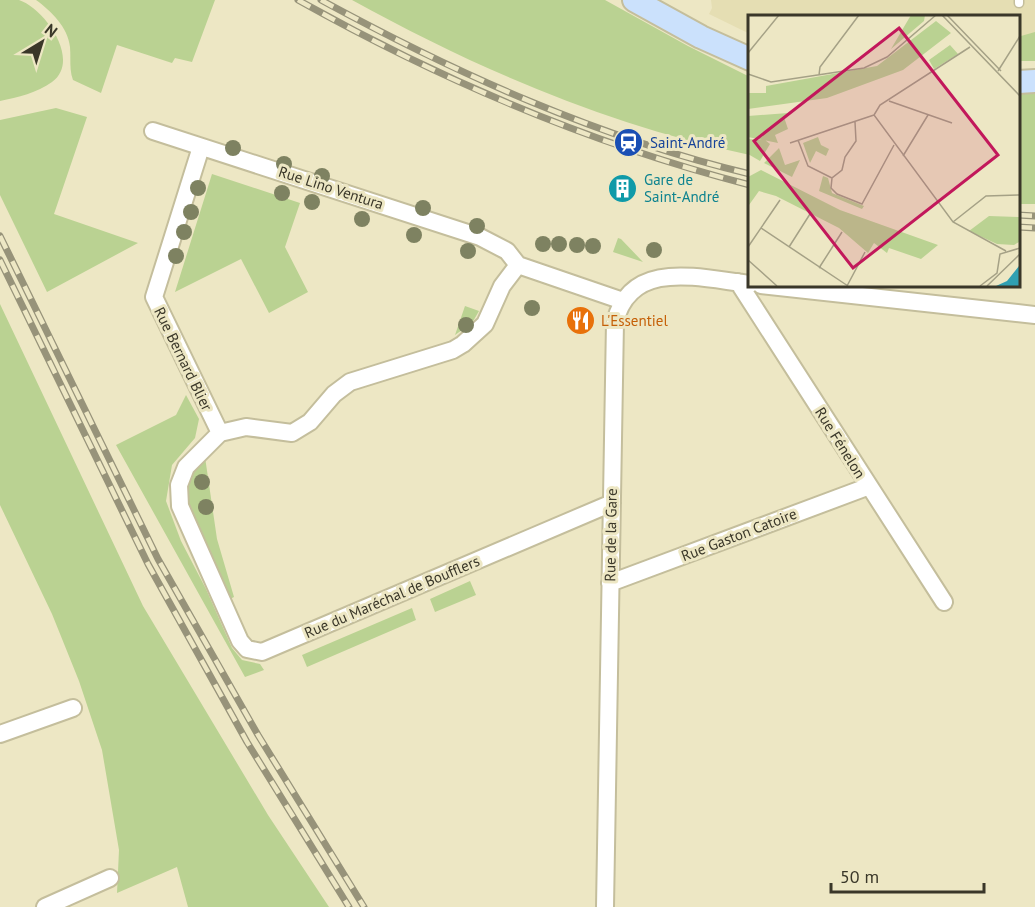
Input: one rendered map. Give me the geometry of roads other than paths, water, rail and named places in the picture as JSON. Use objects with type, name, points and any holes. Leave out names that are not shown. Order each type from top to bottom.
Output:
[{"type":"main road","points":[[634,0],[700,37],[748,58]]},
{"type":"main road","points":[[1020,82],[1035,81]]},
{"type":"street","name":"Rue Lino Ventura","points":[[153,131],[480,237],[507,251],[518,265]]},
{"type":"street","name":"Rue Bernard Blier","points":[[201,147],[154,297],[220,433]]},
{"type":"street","points":[[220,433],[246,427],[292,433],[310,422],[334,394],[350,382],[453,350],[471,339],[485,324],[502,286],[518,265],[623,301],[639,286],[655,278],[683,276],[744,283]]},
{"type":"street","name":"Rue Fénelon","points":[[744,283],[867,487],[944,602]]},
{"type":"street","points":[[770,286],[1035,315]]},
{"type":"street","name":"Rue de la Gare","points":[[605,907],[614,334],[618,312],[623,301]]},
{"type":"street","name":"Rue du Maréchal de Boufflers","points":[[220,433],[186,467],[178,494],[185,521],[212,574],[240,641],[247,650],[261,652],[612,503]]},
{"type":"street","name":"Rue Gaston Catoire","points":[[610,583],[867,487]]},
{"type":"street","points":[[0,734],[73,708]]},
{"type":"street","points":[[45,907],[110,878]]},
{"type":"railway","points":[[298,0],[406,57],[574,130],[691,169],[748,184]]},
{"type":"railway","points":[[321,0],[477,78],[584,123],[638,142],[748,173]]},
{"type":"railway","points":[[1020,215],[1035,216]]},
{"type":"railway","points":[[1020,227],[1035,228]]},
{"type":"railway","points":[[0,236],[158,559],[258,735],[364,907]]},
{"type":"railway","points":[[0,260],[148,564],[247,742],[349,907]]},
{"type":"place","name":"Saint-André","points":[[629,143]]},
{"type":"place","name":"Gare de Saint-André","points":[[623,189]]},
{"type":"place","name":"L'Essentiel","points":[[580,321]]}]
